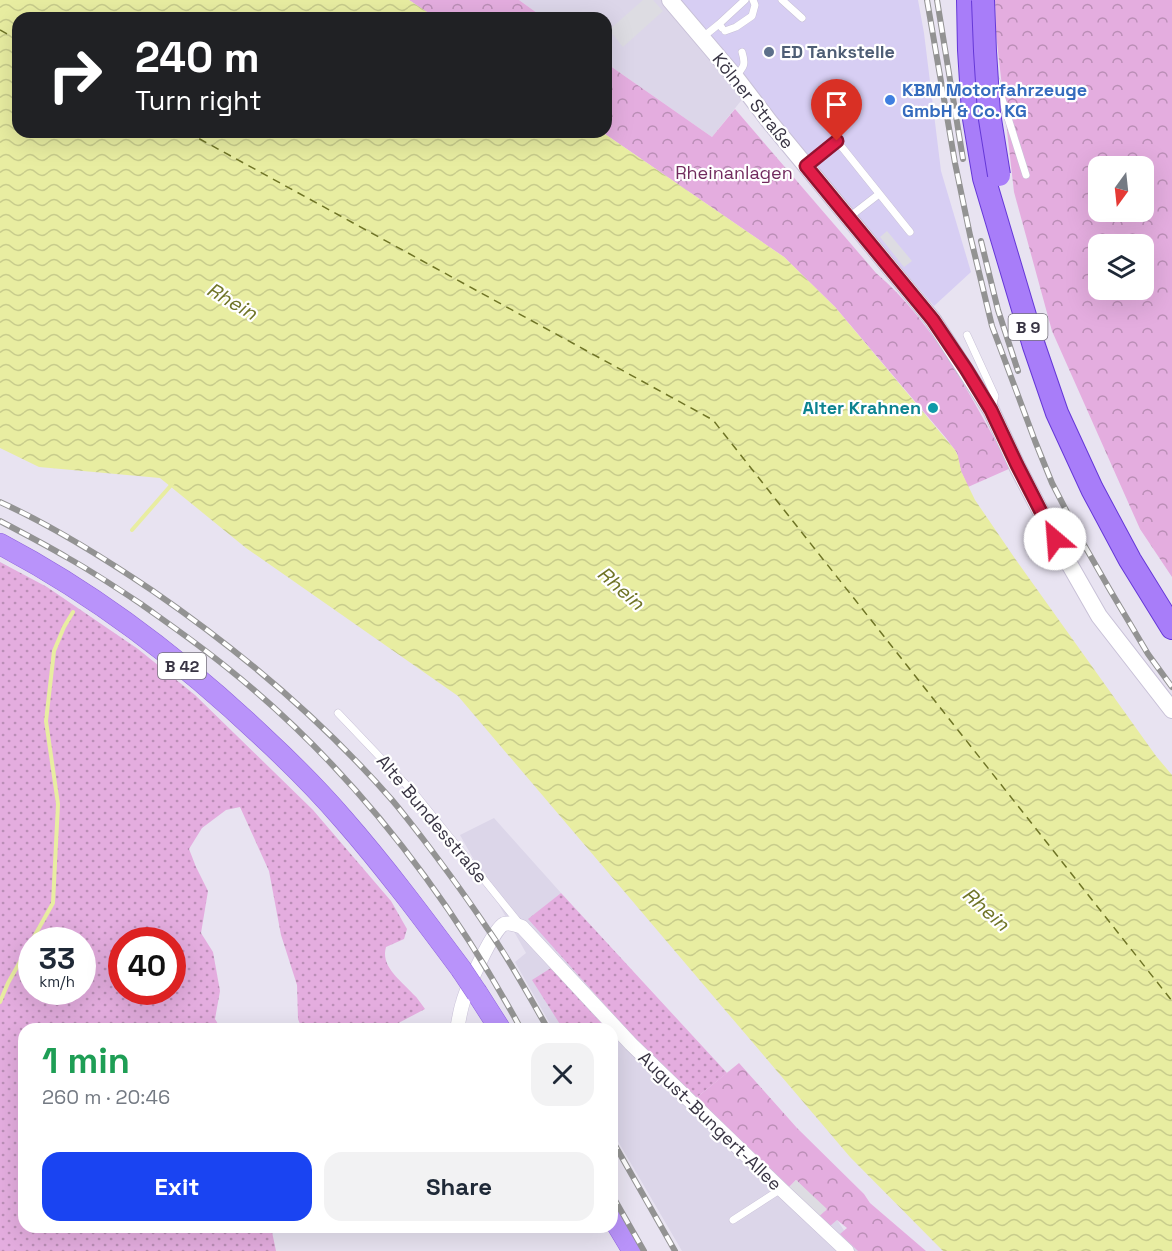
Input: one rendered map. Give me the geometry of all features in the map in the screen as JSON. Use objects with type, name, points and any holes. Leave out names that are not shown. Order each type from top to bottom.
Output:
[{"type":"highway","name":"B 9","points":[[969,0],[969,50],[974,113],[984,178],[1034,346],[1057,412],[1092,489],[1130,560],[1172,628]]},
{"type":"highway","name":"B 9","points":[[983,0],[989,113],[999,175],[1024,264],[1071,406],[1105,482],[1141,550],[1172,600]]},
{"type":"main road","name":"B 42","points":[[0,544],[65,581],[103,606],[176,661],[246,721],[311,784],[411,901],[461,969],[496,1023]]},
{"type":"main road","points":[[618,1226],[633,1251]]},
{"type":"street","name":"Kölner Straße","points":[[670,0],[933,320],[991,410],[1055,539],[1099,616],[1172,710]]},
{"type":"street","points":[[458,1023],[464,999],[498,929],[504,924],[511,923],[522,927]]},
{"type":"street","name":"August-Bungert-Allee","points":[[522,927],[611,1023]]},
{"type":"street","name":"August-Bungert-Allee","points":[[618,1030],[847,1251]]},
{"type":"lane","points":[[724,30],[745,0]]},
{"type":"lane","points":[[702,38],[736,27],[752,16],[755,5],[753,0]]},
{"type":"lane","points":[[782,0],[802,18]]},
{"type":"lane","points":[[969,0],[1026,176]]},
{"type":"lane","points":[[735,77],[743,68],[745,61],[742,52]]},
{"type":"lane","points":[[806,166],[837,141],[910,232]]},
{"type":"lane","points":[[848,218],[879,194]]},
{"type":"lane","points":[[967,335],[995,396],[991,410]]},
{"type":"lane","name":"Alte Bundesstraße","points":[[338,713],[414,794],[522,927]]},
{"type":"lane","points":[[734,1221],[781,1189]]},
{"type":"shaded area","points":[[519,0],[664,0],[744,97],[712,137],[612,67],[612,12],[536,12]]},
{"type":"shaded area","points":[[643,0],[653,0],[663,11],[623,47],[612,34],[612,27]]},
{"type":"shaded area","points":[[664,0],[918,0],[941,171],[971,272],[934,306],[834,189]]},
{"type":"shaded area","points":[[887,231],[912,261],[904,267],[880,237]]},
{"type":"shaded area","points":[[494,818],[561,893],[529,919],[637,1041],[789,1187],[837,1220],[858,1251],[682,1251],[618,1141],[618,1023],[550,1023],[515,962],[526,953],[460,835]]},
{"type":"shaded area","points":[[796,1180],[827,1209],[815,1220],[785,1192]]},
{"type":"green space","points":[[409,0],[519,0],[536,12],[427,12]]},
{"type":"green space","points":[[995,0],[1172,0],[1172,577],[1140,529],[1052,331],[1014,192],[996,34]]},
{"type":"green space","name":"Rheinanlagen","points":[[612,67],[712,137],[735,109],[876,273],[917,316],[952,364],[1011,468],[968,487],[957,453],[946,438],[835,307],[784,257],[611,138]]},
{"type":"green space","points":[[0,562],[47,587],[138,649],[195,695],[313,810],[391,901],[407,929],[404,939],[386,947],[386,961],[393,973],[425,1009],[398,1023],[300,1023],[297,985],[281,935],[269,871],[240,807],[226,810],[202,828],[189,849],[208,891],[201,933],[213,952],[220,991],[215,1019],[217,1023],[18,1023],[18,1233],[272,1233],[276,1251],[0,1251]]},
{"type":"green space","points":[[561,893],[727,1073],[696,1098],[637,1041],[528,919]]},
{"type":"green space","points":[[551,968],[601,1023],[559,1023],[532,980]]},
{"type":"green space","points":[[739,1063],[797,1128],[864,1194],[870,1203],[926,1251],[858,1251],[840,1234],[847,1228],[837,1220],[830,1226],[819,1216],[826,1210],[796,1180],[789,1187],[696,1098]]},
{"type":"water","name":"Rhein","points":[[0,0],[409,0],[427,12],[12,12],[12,138],[611,138],[784,257],[835,307],[955,450],[961,471],[975,500],[1156,756],[1172,775],[1172,1251],[943,1251],[850,1157],[458,696],[246,548],[160,478],[39,467],[0,448]]},
{"type":"waterway","points":[[132,530],[173,483]]},
{"type":"waterway","points":[[0,1002],[8,983],[53,903],[58,804],[46,721],[54,651],[73,612]]},
{"type":"ferry route","points":[[0,30],[12,37]]},
{"type":"ferry route","points":[[198,138],[713,420],[1172,1001]]},
{"type":"railway","points":[[927,0],[955,163],[992,326],[1052,483],[1110,590],[1148,654],[1172,687]]},
{"type":"railway","points":[[937,0],[963,159]]},
{"type":"railway","points":[[981,241],[998,310],[1018,371]]},
{"type":"railway","points":[[0,502],[78,543],[135,579],[248,662],[309,715],[392,800],[448,872],[503,952],[544,1023]]},
{"type":"railway","points":[[0,521],[87,569],[141,604],[225,666],[313,745],[391,832],[427,879],[492,978],[518,1023]]},
{"type":"railway","points":[[618,1151],[675,1251]]},
{"type":"railway","points":[[618,1206],[644,1251]]},
{"type":"place","name":"ED Tankstelle","points":[[769,52]]},
{"type":"place","name":"KBM Motorfahrzeuge GmbH & Co. KG","points":[[890,100]]},
{"type":"place","name":"Alter Krahnen","points":[[933,408]]},
{"type":"route","points":[[837,141],[806,166],[933,320],[966,369],[991,410],[1055,539]]}]
